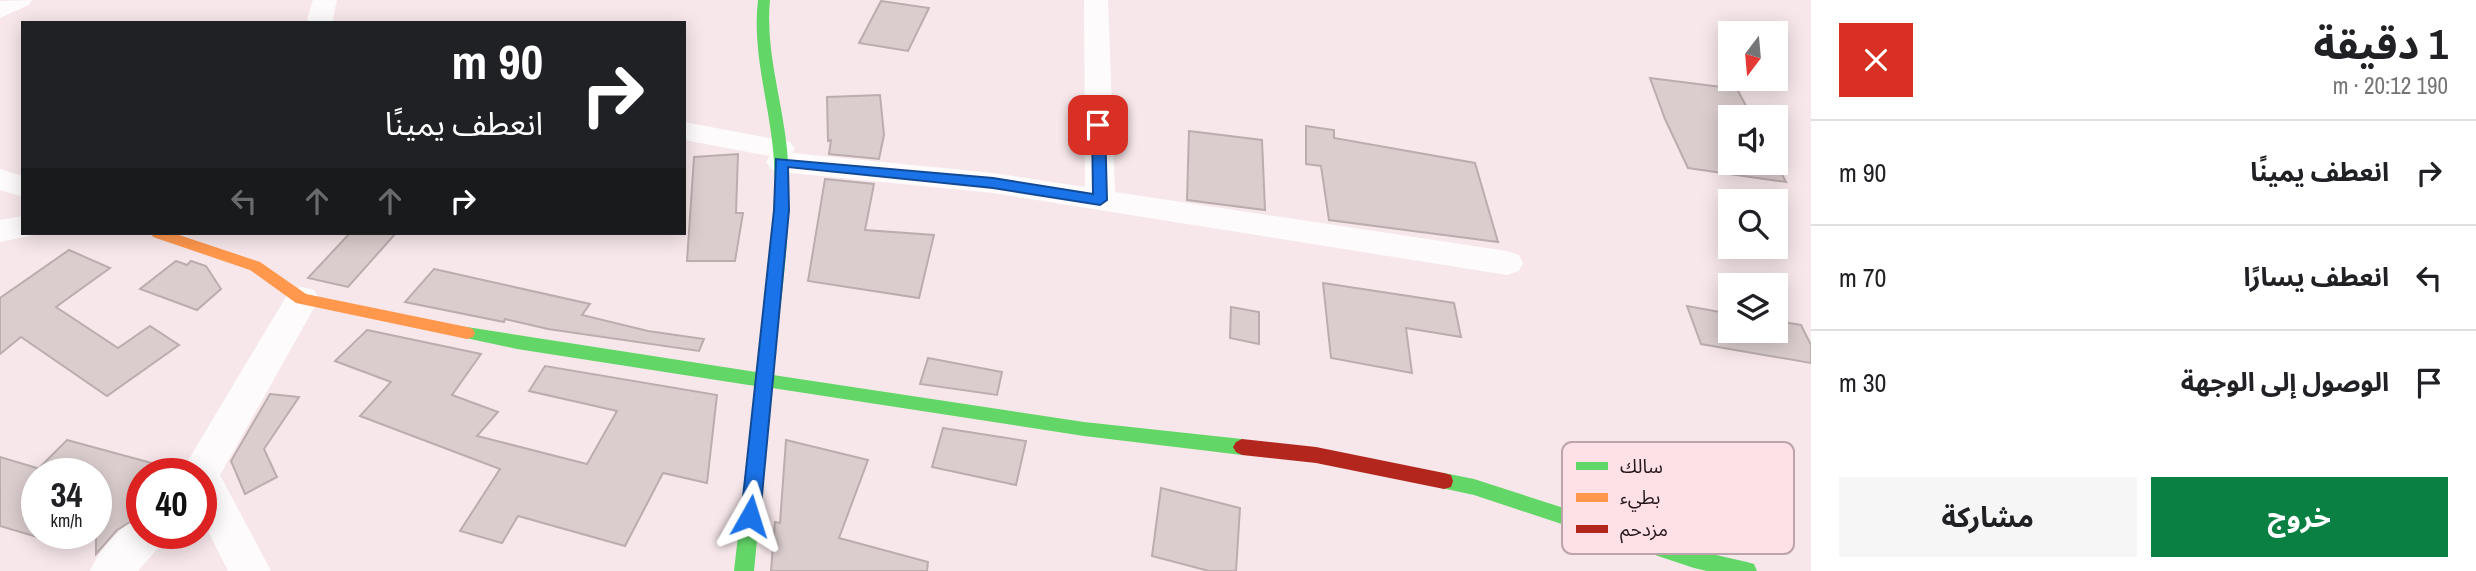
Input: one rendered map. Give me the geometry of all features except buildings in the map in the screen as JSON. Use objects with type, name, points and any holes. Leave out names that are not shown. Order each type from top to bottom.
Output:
[{"type":"street","points":[[0,10],[20,0]]},
{"type":"street","points":[[322,21],[325,0]]},
{"type":"street","points":[[744,571],[782,210],[781,155],[761,27],[764,0]]},
{"type":"street","points":[[1096,0],[1100,200]]},
{"type":"street","points":[[686,131],[781,155],[993,183],[1507,263]]},
{"type":"street","points":[[0,179],[21,186]]},
{"type":"street","points":[[0,231],[21,228]]},
{"type":"street","points":[[164,235],[255,266],[302,299],[517,343],[1084,429],[1316,455],[1474,487],[1562,516]]},
{"type":"street","points":[[211,458],[302,299]]},
{"type":"street","points":[[217,507],[250,571]]},
{"type":"street","points":[[111,571],[131,549]]},
{"type":"street","points":[[1679,554],[1747,571]]},
{"type":"traffic: fast","points":[[744,571],[782,210],[780,149],[761,27],[764,0]]},
{"type":"traffic: fast","points":[[467,333],[517,343],[1084,429],[1242,447]]},
{"type":"traffic: fast","points":[[1444,481],[1474,487],[1562,516]]},
{"type":"traffic: fast","points":[[1679,554],[1747,571]]},
{"type":"traffic: slow","points":[[164,235],[255,266],[302,299],[467,333]]},
{"type":"traffic: jam","points":[[1242,447],[1316,455],[1444,481]]},
{"type":"route","points":[[750,516],[782,210],[781,162],[993,183],[1100,200],[1098,125]]}]
